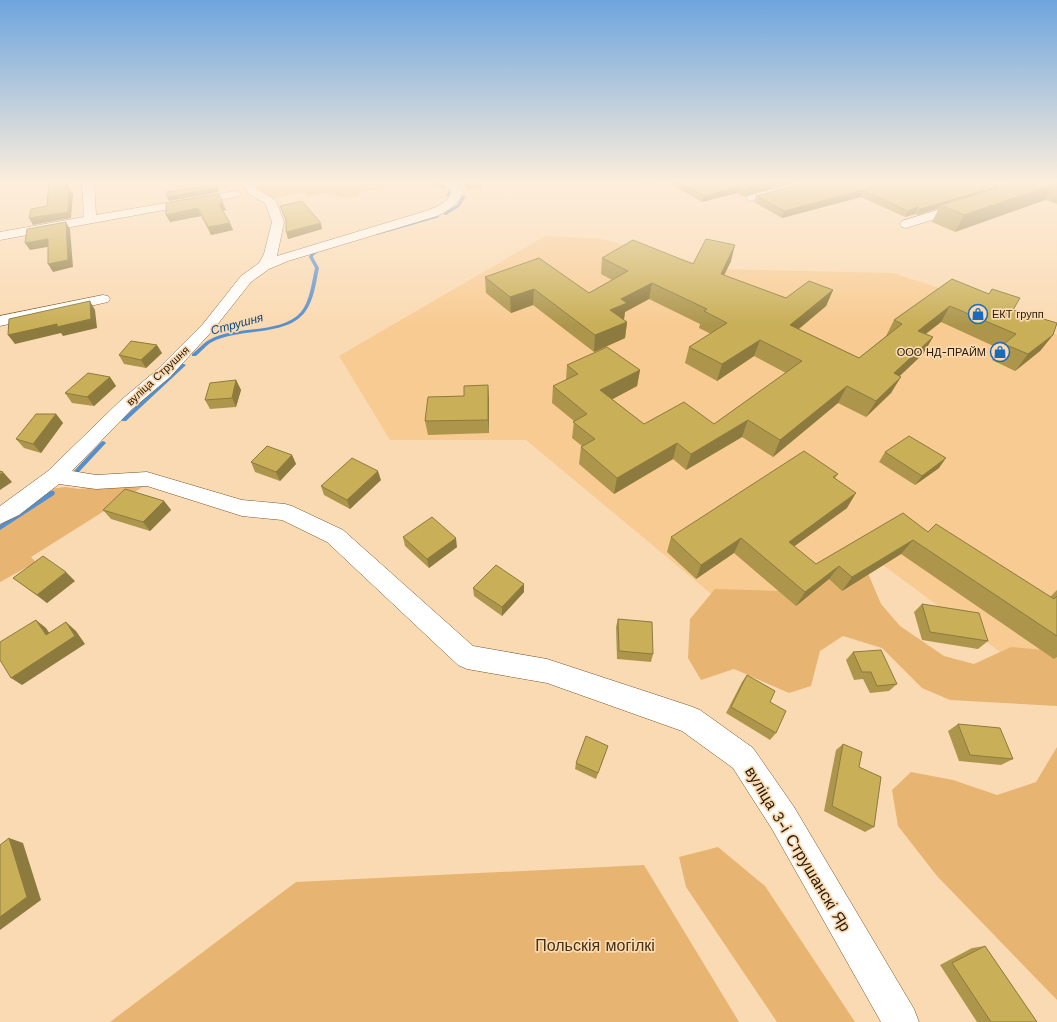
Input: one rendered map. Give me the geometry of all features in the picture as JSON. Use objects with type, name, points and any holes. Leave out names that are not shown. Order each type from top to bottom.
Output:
[{"type":"street","points":[[0,236],[35,230]]},
{"type":"street","points":[[264,266],[271,254],[276,230]]},
{"type":"street","name":"вуліца Струшня","points":[[0,516],[55,476],[126,405],[164,373],[208,327],[246,279],[264,266],[283,258],[377,230]]},
{"type":"street","points":[[0,321],[102,299]]},
{"type":"street","name":"вуліца 3-і Струшанскі Яр","points":[[55,476],[96,482],[147,479],[242,508],[285,512],[334,536],[370,567],[467,657],[547,671],[690,720],[743,758],[783,818],[901,1022]]},
{"type":"shaded area","points":[[545,236],[597,238],[723,269],[893,273],[1008,310],[1057,335],[1057,648],[1035,678],[883,565],[769,642],[526,440],[390,440],[339,356]]},
{"type":"green space","points":[[128,483],[144,486],[31,557],[36,562],[0,582],[0,523],[49,489],[65,487],[80,489]]},
{"type":"green space","points":[[848,570],[867,571],[881,604],[900,626],[944,656],[974,664],[1011,647],[1057,651],[1057,706],[950,700],[922,688],[882,648],[843,636],[820,651],[811,686],[789,693],[734,669],[701,680],[688,658],[690,619],[715,589],[778,591],[819,582]]},
{"type":"green space","points":[[1057,747],[1057,1000],[937,876],[898,826],[892,790],[911,772],[953,780],[997,795],[1036,782]]},
{"type":"green space","points":[[718,847],[765,886],[855,1022],[777,1022],[686,887],[679,857]]},
{"type":"green space","name":"Польскія могілкі","points":[[644,865],[739,1022],[110,1022],[296,882]]},
{"type":"building","points":[[27,230],[66,230],[68,260],[48,264],[48,239],[25,243]]},
{"type":"building","points":[[286,230],[295,230],[286,232]]},
{"type":"building","points":[[706,239],[735,245],[721,274],[786,298],[809,281],[833,290],[790,325],[859,358],[902,324],[894,320],[952,279],[989,294],[992,289],[1020,298],[1013,310],[1057,323],[1053,335],[1028,354],[1004,344],[1016,334],[950,306],[918,331],[933,337],[894,373],[901,377],[876,401],[847,386],[780,440],[748,420],[691,454],[677,443],[617,478],[581,447],[595,439],[573,422],[587,414],[553,386],[578,374],[567,365],[607,347],[640,370],[600,390],[644,424],[684,402],[714,424],[802,361],[760,340],[722,364],[689,347],[727,323],[704,311],[707,309],[652,283],[621,299],[627,303],[610,310],[627,322],[595,335],[534,289],[510,297],[485,277],[539,258],[589,293],[628,271],[602,258],[633,240],[693,264]]},
{"type":"building","points":[[90,301],[91,319],[57,327],[57,324],[8,335],[9,319]]},
{"type":"building","points":[[131,341],[157,345],[141,360],[119,355]]},
{"type":"building","points":[[88,373],[110,377],[87,397],[65,393]]},
{"type":"building","points":[[236,380],[232,398],[205,400],[210,383]]},
{"type":"building","points":[[488,385],[488,420],[425,421],[428,397],[464,396],[464,386]]},
{"type":"building","points":[[36,414],[56,414],[33,444],[16,439]]},
{"type":"building","points":[[909,436],[946,458],[922,476],[885,452]]},
{"type":"building","points":[[267,446],[292,455],[276,472],[251,462]]},
{"type":"building","points":[[804,451],[838,474],[833,477],[856,493],[789,542],[816,564],[903,513],[928,532],[936,524],[1054,599],[1057,596],[1057,636],[913,540],[852,577],[839,566],[805,592],[741,538],[701,565],[671,537]]},
{"type":"building","points":[[352,458],[378,471],[347,500],[321,486]]},
{"type":"building","points":[[125,489],[164,501],[143,522],[103,510]]},
{"type":"building","points":[[432,517],[456,538],[427,559],[403,537]]},
{"type":"building","points":[[43,556],[66,572],[37,595],[13,578]]},
{"type":"building","points":[[496,565],[524,584],[502,607],[473,588]]},
{"type":"building","points":[[922,604],[979,613],[988,641],[930,632]]},
{"type":"building","points":[[618,619],[652,622],[653,654],[619,651]]},
{"type":"building","points":[[36,620],[46,635],[66,622],[75,636],[11,678],[0,660],[0,642]]},
{"type":"building","points":[[881,650],[897,684],[877,686],[871,672],[862,672],[853,652]]},
{"type":"building","points":[[747,675],[775,691],[770,702],[786,711],[776,733],[731,707]]},
{"type":"building","points":[[958,724],[1000,728],[1013,759],[970,755]]},
{"type":"building","points":[[586,736],[608,746],[598,773],[576,763]]},
{"type":"building","points":[[843,744],[862,752],[859,767],[881,777],[874,827],[832,806]]},
{"type":"building","points":[[9,838],[27,897],[0,917],[0,845]]},
{"type":"building","points":[[985,946],[1037,1022],[991,1022],[952,963]]},
{"type":"waterway","name":"Струшня","points":[[376,234],[392,230]]},
{"type":"waterway","name":"Струшня","points":[[194,355],[210,341],[220,337],[272,328],[295,319],[303,312],[310,296],[317,268],[311,257],[312,254],[319,250]]},
{"type":"waterway","name":"Струшня","points":[[124,420],[184,365]]},
{"type":"waterway","name":"Струшня","points":[[76,472],[103,443]]},
{"type":"waterway","name":"Струшня","points":[[0,528],[52,493]]},
{"type":"place","name":"ЕКТ групп","points":[[978,314]]},
{"type":"place","name":"ООО НД-ПРАЙМ","points":[[1000,352]]}]
